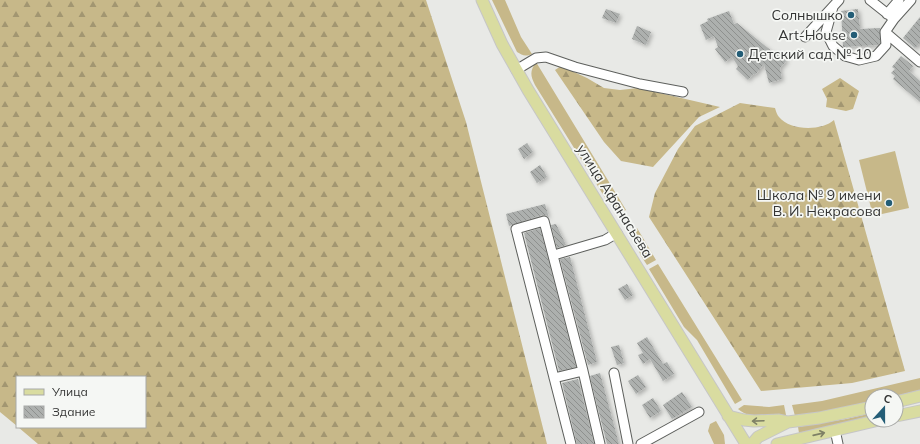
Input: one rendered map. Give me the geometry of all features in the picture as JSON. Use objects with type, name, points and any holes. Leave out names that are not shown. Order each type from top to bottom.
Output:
[{"type":"main road","name":"улица Афанасьева","points":[[482,0],[502,44],[516,70],[746,444]]},
{"type":"main road","points":[[904,400],[920,396]]},
{"type":"main road","points":[[752,444],[758,437],[788,422],[819,418],[864,409]]},
{"type":"main road","points":[[904,414],[920,410]]},
{"type":"main road","points":[[728,416],[754,422],[779,420],[788,422]]},
{"type":"main road","points":[[780,444],[864,423]]},
{"type":"lane","points":[[870,0],[891,17]]},
{"type":"lane","points":[[836,4],[826,32],[833,46],[845,56],[859,60],[876,56],[886,46],[885,32],[899,0]]},
{"type":"lane","points":[[891,17],[911,0]]},
{"type":"lane","points":[[805,37],[836,4]]},
{"type":"lane","points":[[885,32],[920,62]]},
{"type":"lane","points":[[516,70],[536,58],[546,57],[575,67],[640,84],[684,92]]},
{"type":"lane","points":[[571,444],[516,229],[544,221],[554,255],[600,444]]},
{"type":"lane","points":[[554,255],[605,240],[617,233]]},
{"type":"lane","points":[[554,378],[583,371]]},
{"type":"lane","points":[[614,373],[628,444]]},
{"type":"lane","points":[[641,444],[699,412]]},
{"type":"lane","points":[[835,430],[838,444]]},
{"type":"green space","points":[[0,0],[426,0],[466,122],[547,444],[38,444],[19,428],[146,428],[146,376],[16,376],[16,425],[0,412]]},
{"type":"green space","points":[[492,0],[505,0],[521,37],[532,54],[524,55],[517,52]]},
{"type":"green space","points":[[536,62],[626,210],[620,213],[607,201],[535,85],[531,73]]},
{"type":"green space","points":[[561,66],[604,88],[620,90],[638,88],[720,107],[699,117],[653,167],[621,161],[604,142],[555,70]]},
{"type":"green space","points":[[840,78],[859,91],[853,109],[846,111],[826,107],[827,99],[822,89]]},
{"type":"green space","points":[[740,103],[775,108],[778,116],[784,122],[798,127],[814,128],[829,124],[834,120],[905,371],[852,383],[761,391],[649,217],[655,193],[678,149],[695,126]]},
{"type":"green space","points":[[895,151],[909,208],[873,216],[859,160]]},
{"type":"green space","points":[[637,228],[656,260],[647,265],[641,256],[631,232]]},
{"type":"green space","points":[[658,264],[742,400],[735,404],[697,340],[684,327],[649,269]]},
{"type":"green space","points":[[920,378],[920,390],[904,394],[904,388],[877,388]]},
{"type":"green space","points":[[864,391],[864,404],[819,414],[795,416],[792,405],[822,401]]},
{"type":"green space","points":[[744,405],[769,407],[784,405],[786,415],[761,417],[748,415],[738,409]]},
{"type":"green space","points":[[864,415],[864,419],[799,433],[798,427]]},
{"type":"green space","points":[[716,421],[724,435],[725,444],[714,444],[708,431],[710,424]]},
{"type":"building","points":[[606,9],[620,14],[616,23],[602,18]]},
{"type":"building","points":[[858,9],[860,29],[880,28],[880,43],[878,45],[843,47],[841,11]]},
{"type":"building","points":[[729,11],[734,24],[737,23],[774,53],[776,51],[787,60],[780,68],[782,79],[769,83],[764,64],[755,75],[753,74],[748,80],[736,69],[738,66],[732,57],[725,62],[715,49],[718,47],[714,36],[706,40],[700,25],[708,21],[707,19]]},
{"type":"building","points":[[920,17],[920,43],[915,48],[903,38]]},
{"type":"building","points":[[637,26],[651,32],[646,45],[632,39]]},
{"type":"building","points":[[901,56],[913,66],[909,71],[920,81],[920,102],[893,79],[895,76],[891,73],[895,69],[892,67]]},
{"type":"building","points":[[527,143],[533,152],[524,159],[518,149]]},
{"type":"building","points":[[540,165],[547,177],[537,183],[530,172]]},
{"type":"building","points":[[545,204],[549,218],[546,215],[542,215],[509,226],[506,214]]},
{"type":"building","points":[[556,224],[566,245],[557,248],[551,225]]},
{"type":"building","points":[[540,228],[576,367],[559,371],[524,233]]},
{"type":"building","points":[[570,257],[597,362],[588,365],[560,259]]},
{"type":"building","points":[[627,284],[633,295],[625,300],[618,289]]},
{"type":"building","points":[[647,337],[663,364],[667,362],[674,374],[663,381],[650,359],[643,364],[638,355],[643,353],[637,343]]},
{"type":"building","points":[[619,345],[624,363],[617,365],[611,347]]},
{"type":"building","points":[[600,373],[619,444],[607,444],[590,376]]},
{"type":"building","points":[[638,375],[646,387],[636,394],[628,381]]},
{"type":"building","points":[[578,379],[594,444],[577,444],[562,383]]},
{"type":"building","points":[[682,392],[692,407],[672,419],[663,405]]},
{"type":"building","points":[[653,398],[661,411],[650,418],[642,405]]},
{"type":"place","name":"Солнышко","points":[[851,15]]},
{"type":"place","name":"Art-House","points":[[854,35]]},
{"type":"place","name":"Детский сад № 10","points":[[740,54]]},
{"type":"place","name":"Школа № 9 имени В. И. Некрасова","points":[[889,203]]}]
